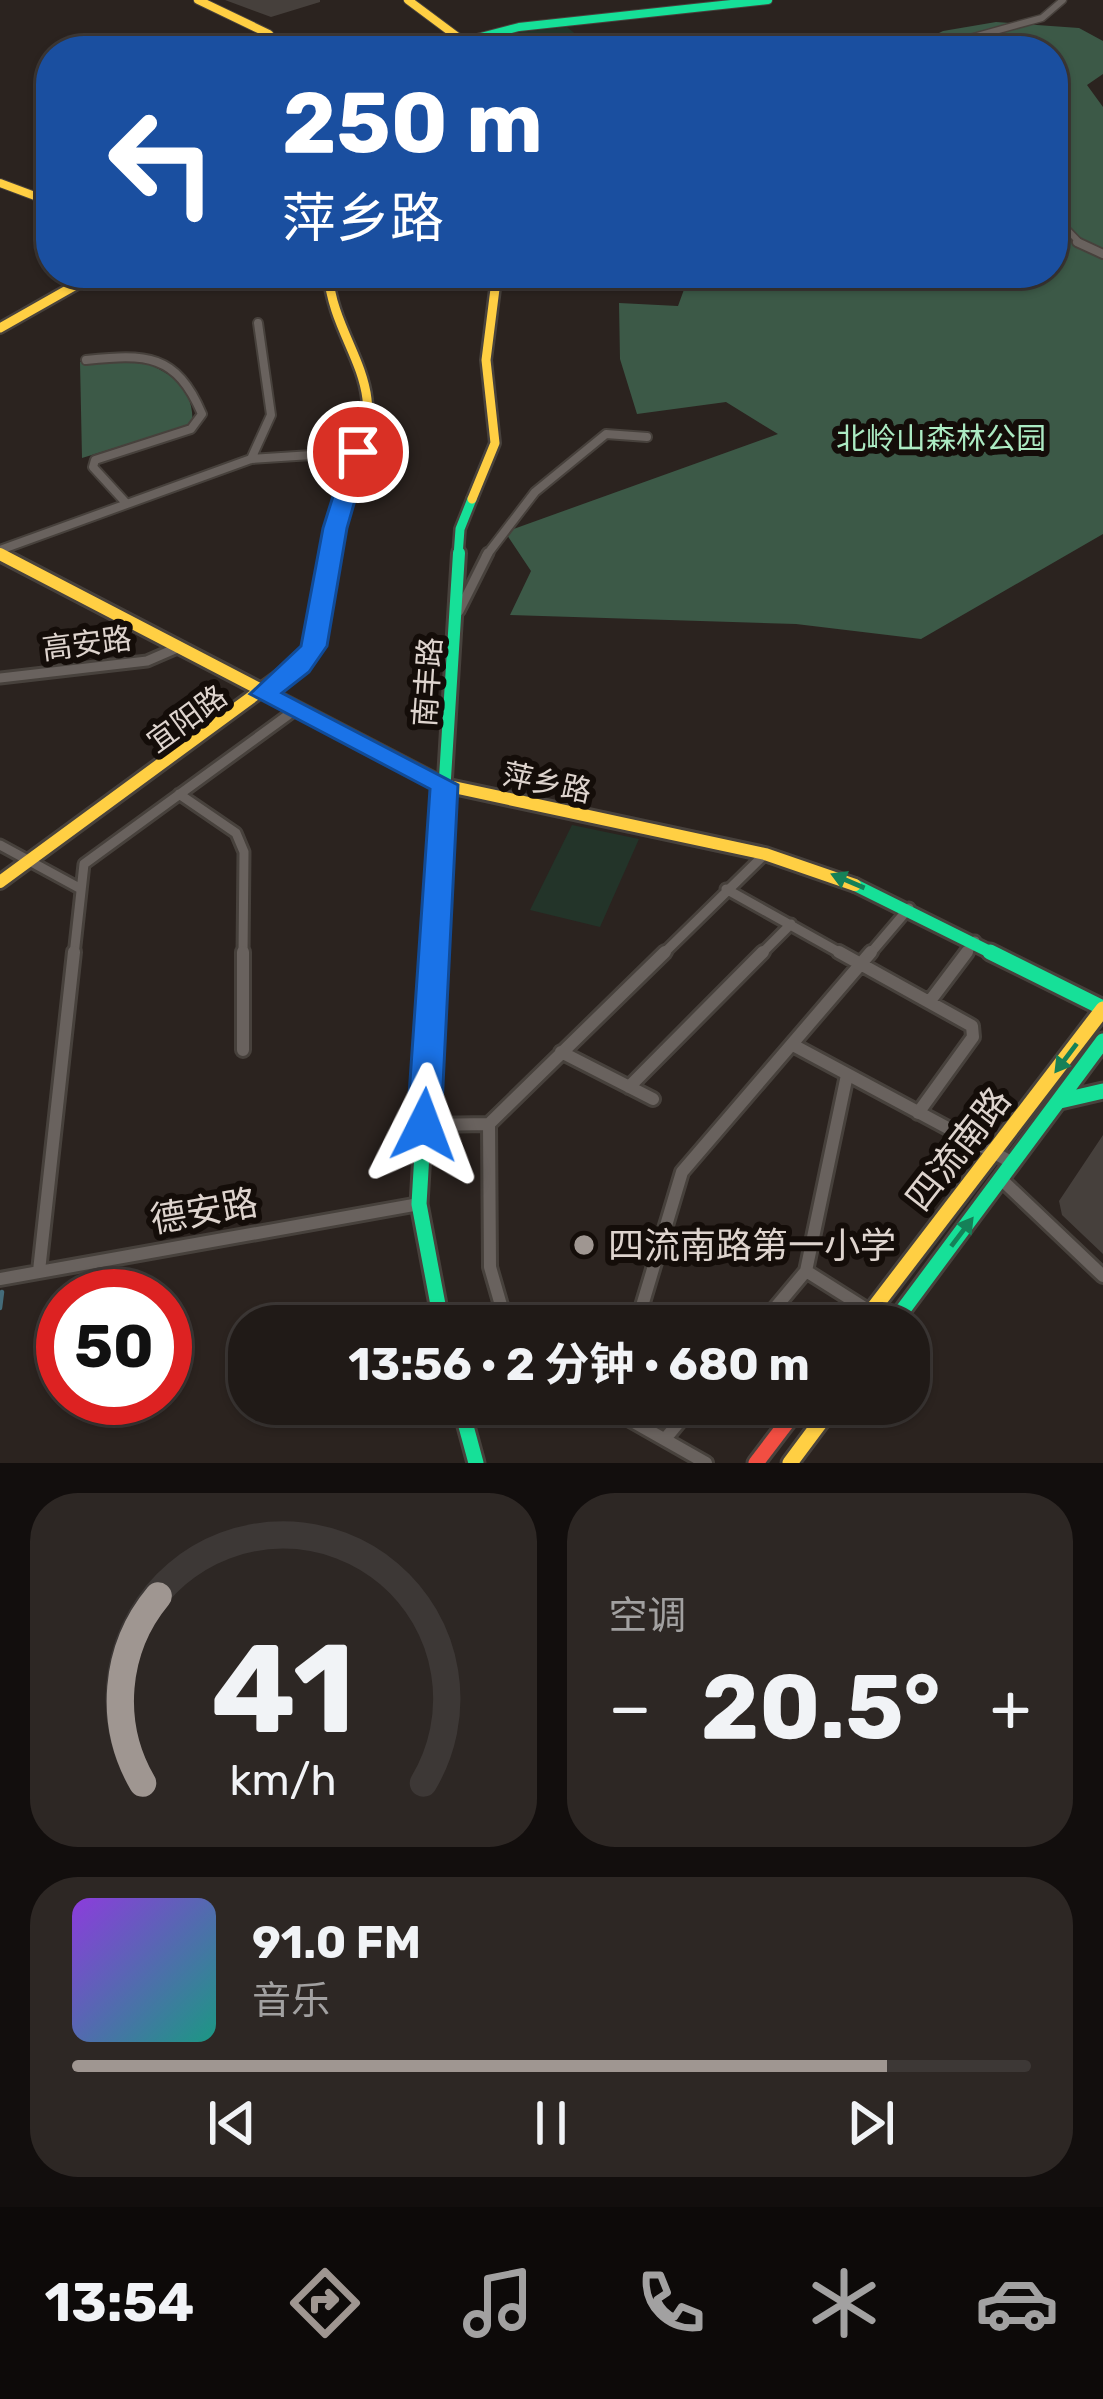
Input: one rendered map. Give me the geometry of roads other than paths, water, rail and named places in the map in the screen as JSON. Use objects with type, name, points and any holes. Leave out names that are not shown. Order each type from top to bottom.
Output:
[{"type":"main road","points":[[198,0],[269,34]]},
{"type":"main road","points":[[408,0],[456,36]]},
{"type":"main road","points":[[475,36],[768,0]]},
{"type":"main road","points":[[0,184],[36,197]]},
{"type":"main road","points":[[0,328],[71,288]]},
{"type":"main road","name":"宜阳路","points":[[0,882],[263,694],[300,666],[314,646],[335,528],[367,424],[367,396],[331,309],[329,288]]},
{"type":"main road","name":"南丰路","points":[[438,1305],[419,1204],[460,530],[495,443],[486,360],[495,288]]},
{"type":"main road","name":"萍乡路","points":[[0,552],[444,785],[765,854],[830,874],[909,908],[1103,1008]]},
{"type":"main road","name":"四流南路","points":[[876,1305],[1103,1008]]},
{"type":"main road","name":"四流南路","points":[[908,1305],[1103,1041]]},
{"type":"main road","points":[[1029,1107],[1103,1090]]},
{"type":"main road","points":[[465,1425],[476,1463]]},
{"type":"main road","points":[[756,1463],[785,1425]]},
{"type":"main road","points":[[790,1463],[818,1425]]},
{"type":"street","points":[[965,36],[1009,30],[1055,10],[1063,0]]},
{"type":"street","points":[[1068,232],[1078,244],[1103,254]]},
{"type":"street","points":[[251,459],[271,415],[258,323]]},
{"type":"street","points":[[86,360],[129,356],[158,360],[180,372],[202,413],[191,429],[95,460],[93,467],[127,503]]},
{"type":"street","points":[[457,615],[487,548],[513,510],[606,434],[647,436]]},
{"type":"street","points":[[0,552],[251,459],[358,452]]},
{"type":"street","name":"高安路","points":[[0,678],[147,661],[177,648]]},
{"type":"street","points":[[38,1269],[84,863],[295,710]]},
{"type":"street","points":[[178,794],[236,833],[244,852],[243,1049]]},
{"type":"street","points":[[0,845],[81,890]]},
{"type":"street","points":[[424,1125],[489,1124],[765,854]]},
{"type":"street","points":[[726,889],[972,1026],[973,1037],[918,1113]]},
{"type":"street","points":[[644,1305],[682,1172],[909,908]]},
{"type":"street","points":[[629,1087],[791,924]]},
{"type":"street","points":[[930,1001],[975,941]]},
{"type":"street","points":[[793,1045],[1013,1163]]},
{"type":"street","points":[[561,1052],[652,1099]]},
{"type":"street","points":[[777,1305],[806,1270],[847,1075]]},
{"type":"street","points":[[489,1124],[490,1267],[501,1305]]},
{"type":"street","points":[[1002,1180],[1103,1276]]},
{"type":"street","name":"德安路","points":[[49,1269],[419,1204]]},
{"type":"street","points":[[806,1270],[860,1305]]},
{"type":"street","name":"德安路","points":[[0,1279],[36,1271]]},
{"type":"street","points":[[640,1425],[706,1463]]},
{"type":"street","points":[[665,1439],[677,1425]]},
{"type":"waterway","points":[[0,1308],[2,1292]]},
{"type":"place","name":"四流南路第一小学","points":[[584,1245]]},
{"type":"park label","name":"北岭山森林公园","points":[[941,439]]}]
